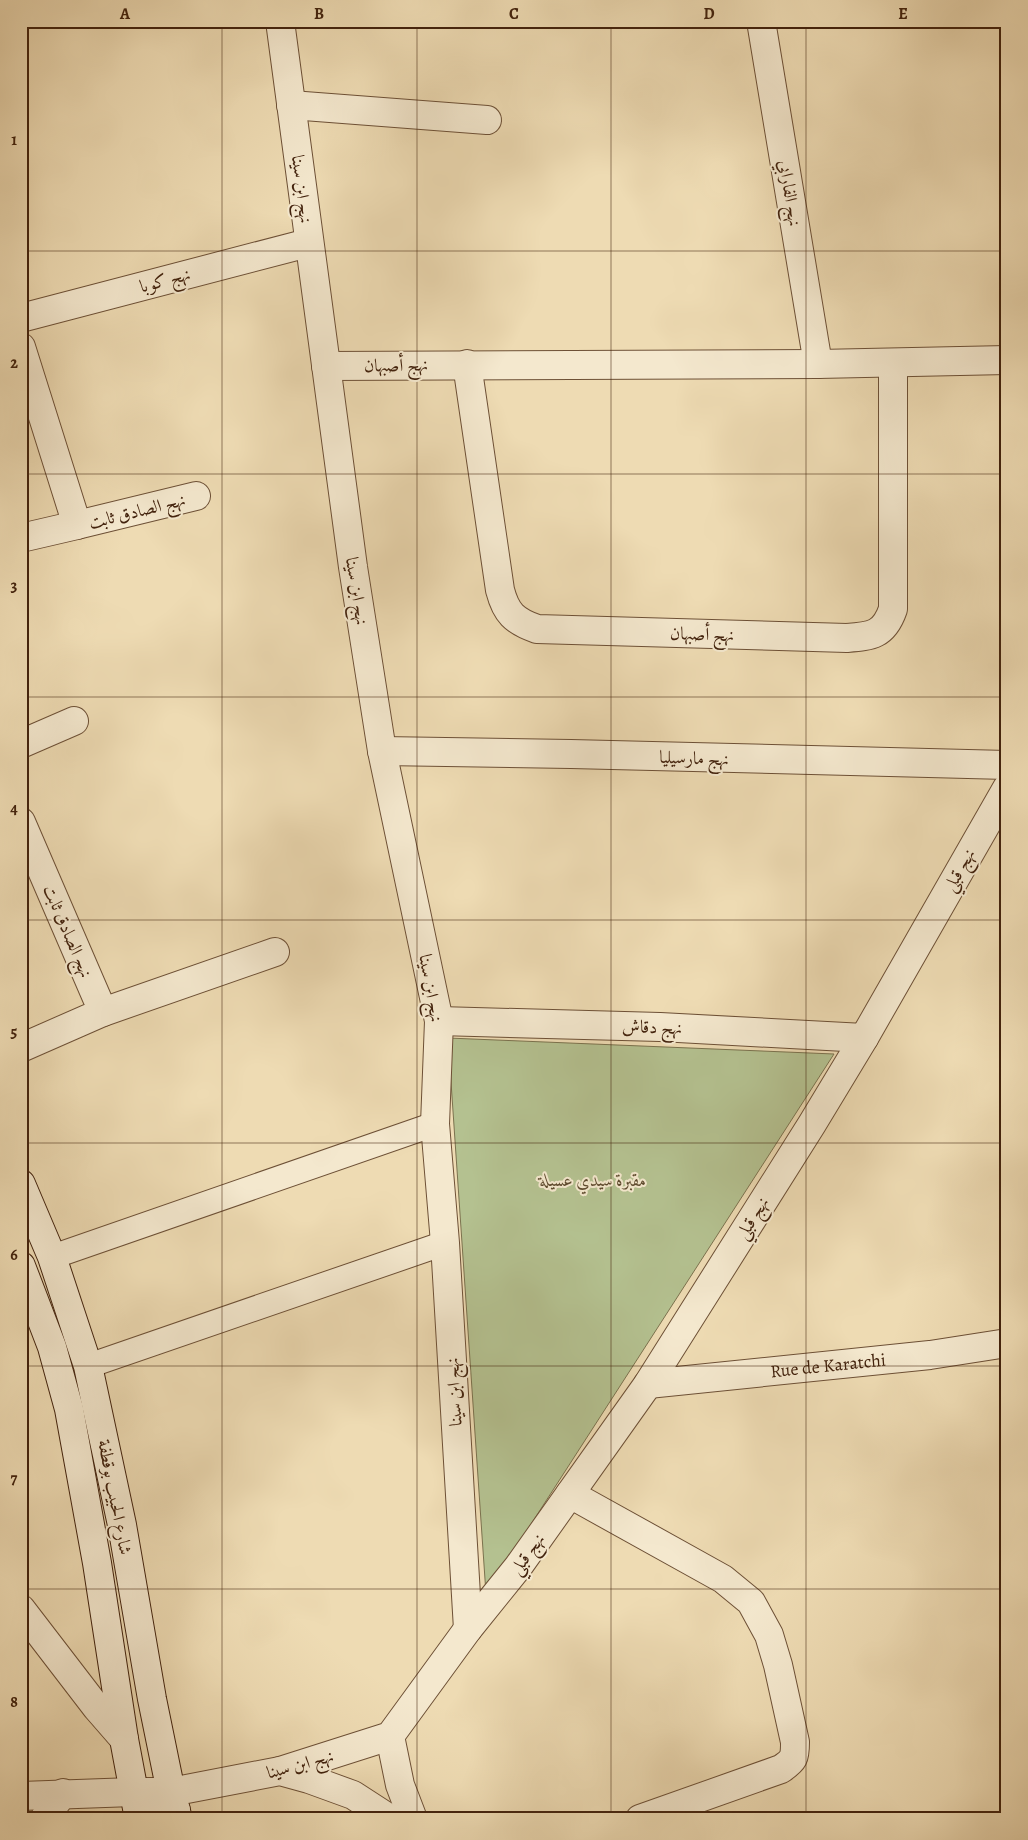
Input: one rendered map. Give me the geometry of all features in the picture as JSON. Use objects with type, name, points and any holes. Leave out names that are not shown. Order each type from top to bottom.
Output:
[{"type":"street","name":"نهج ابن سينا","points":[[280,21],[308,242],[353,567],[382,751],[439,1021],[435,1124],[445,1243],[468,1629]]},
{"type":"street","name":"نهج الفارابي","points":[[761,21],[818,364]]},
{"type":"street","points":[[290,105],[486,120]]},
{"type":"street","name":"نهج كوبا","points":[[21,318],[308,242]]},
{"type":"street","name":"نهج الصادق ثابت","points":[[21,348],[78,526]]},
{"type":"street","name":"نهج أصبهان","points":[[326,366],[467,364],[893,364],[1007,360]]},
{"type":"street","name":"نهج أصبهان","points":[[467,364],[500,590],[504,604],[512,617],[537,629],[847,638],[866,637],[879,632],[888,623],[892,609],[893,364]]},
{"type":"street","name":"نهج الصادق ثابت","points":[[21,538],[78,526],[196,496]]},
{"type":"street","points":[[21,744],[74,721]]},
{"type":"street","name":"نهج مارسيليا","points":[[382,751],[1007,765]]},
{"type":"street","name":"نهج قبلي","points":[[468,1629],[518,1567],[648,1384],[812,1124],[1003,808]]},
{"type":"street","name":"نهج الصادق ثابت","points":[[21,822],[103,1012]]},
{"type":"street","points":[[21,1048],[103,1012],[275,952]]},
{"type":"street","name":"نهج دقاش","points":[[439,1021],[660,1027],[864,1038]]},
{"type":"street","points":[[52,1257],[435,1124]]},
{"type":"street","name":"شارع الحبيب بوقطفة","points":[[21,1184],[52,1257],[88,1366],[122,1525],[170,1810]]},
{"type":"street","points":[[88,1366],[445,1243]]},
{"type":"street","name":"شارع الحبيب بوقطفة","points":[[21,1266],[52,1347],[69,1409],[97,1563],[124,1738],[139,1819]]},
{"type":"street","name":"Rue de Karatchi","points":[[648,1384],[930,1355],[1007,1343]]},
{"type":"street","points":[[570,1494],[723,1579],[751,1602],[769,1635],[778,1665],[795,1742],[795,1753],[792,1762],[781,1769],[640,1819]]},
{"type":"street","points":[[21,1609],[97,1708],[124,1738]]},
{"type":"street","points":[[413,1819],[400,1785],[390,1736],[468,1629]]},
{"type":"street","name":"نهج ابن سينا","points":[[21,1796],[133,1792],[170,1810],[280,1771],[390,1736]]},
{"type":"street","points":[[280,1771],[353,1795],[390,1819]]},
{"type":"street","points":[[44,1819],[63,1793]]},
{"type":"green space","name":"مقبرة سيدي عسيلة","points":[[448,1038],[834,1054],[486,1594]]}]
